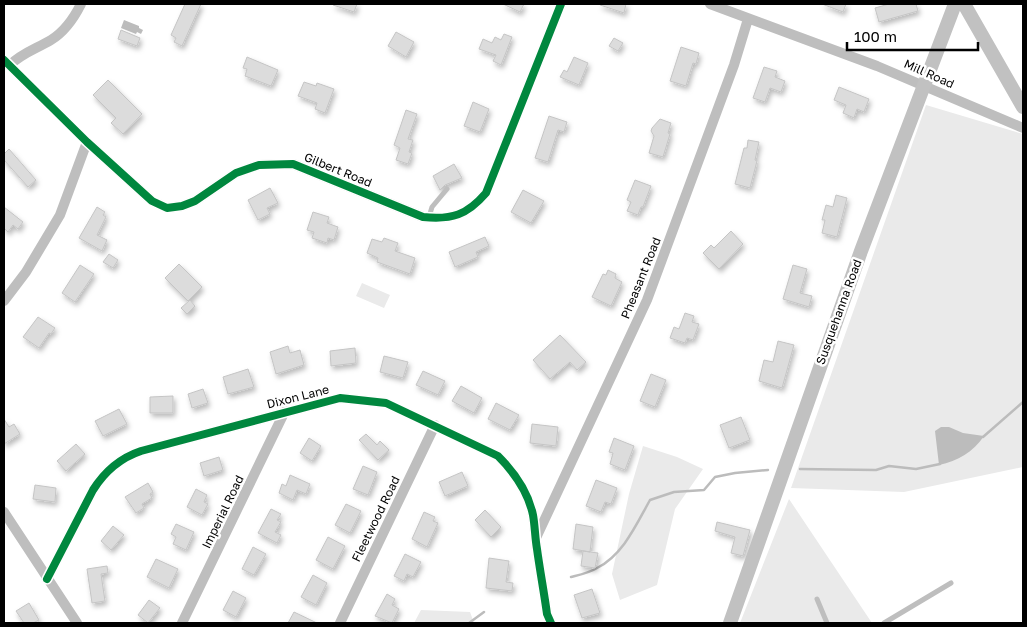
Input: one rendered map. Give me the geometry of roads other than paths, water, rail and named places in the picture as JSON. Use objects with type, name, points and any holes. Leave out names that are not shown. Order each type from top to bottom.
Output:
[{"type":"main road","name":"Susquehanna Road","points":[[730,623],[860,252],[955,4]]},
{"type":"main road","points":[[964,4],[1023,106]]},
{"type":"street","points":[[7,62],[60,34],[81,4]]},
{"type":"street","name":"Gilbert Road","points":[[7,62],[87,142],[152,201],[167,208],[182,206],[195,201],[236,172],[259,165],[293,164],[423,217],[437,219],[460,214],[474,206],[486,193],[561,4]]},
{"type":"street","name":"Mill Road","points":[[710,4],[730,8],[748,19],[877,66],[1023,128]]},
{"type":"street","name":"Pheasant Road","points":[[535,538],[647,300],[734,65],[748,19]]},
{"type":"street","points":[[4,300],[26,272],[60,215],[87,142]]},
{"type":"street","name":"Dixon Lane","points":[[47,579],[93,490],[101,477],[114,464],[141,450],[340,398],[386,403],[498,456],[509,467],[519,479],[533,514],[535,538],[551,623]]},
{"type":"street","name":"Imperial Road","points":[[182,623],[285,411]]},
{"type":"street","name":"Fleetwood Road","points":[[340,623],[435,425]]},
{"type":"street","points":[[4,512],[77,623]]},
{"type":"lane","points":[[429,218],[432,207],[447,189]]},
{"type":"lane","points":[[884,623],[951,582]]},
{"type":"lane","points":[[817,600],[828,623]]},
{"type":"waterway","points":[[983,437],[1023,402]]},
{"type":"waterway","points":[[800,469],[876,470],[889,466],[916,469],[940,464]]},
{"type":"waterway","points":[[571,577],[594,570],[614,555],[634,529],[650,500],[674,492],[704,490],[715,477],[768,470]]},
{"type":"waterway","points":[[469,623],[484,612]]}]
